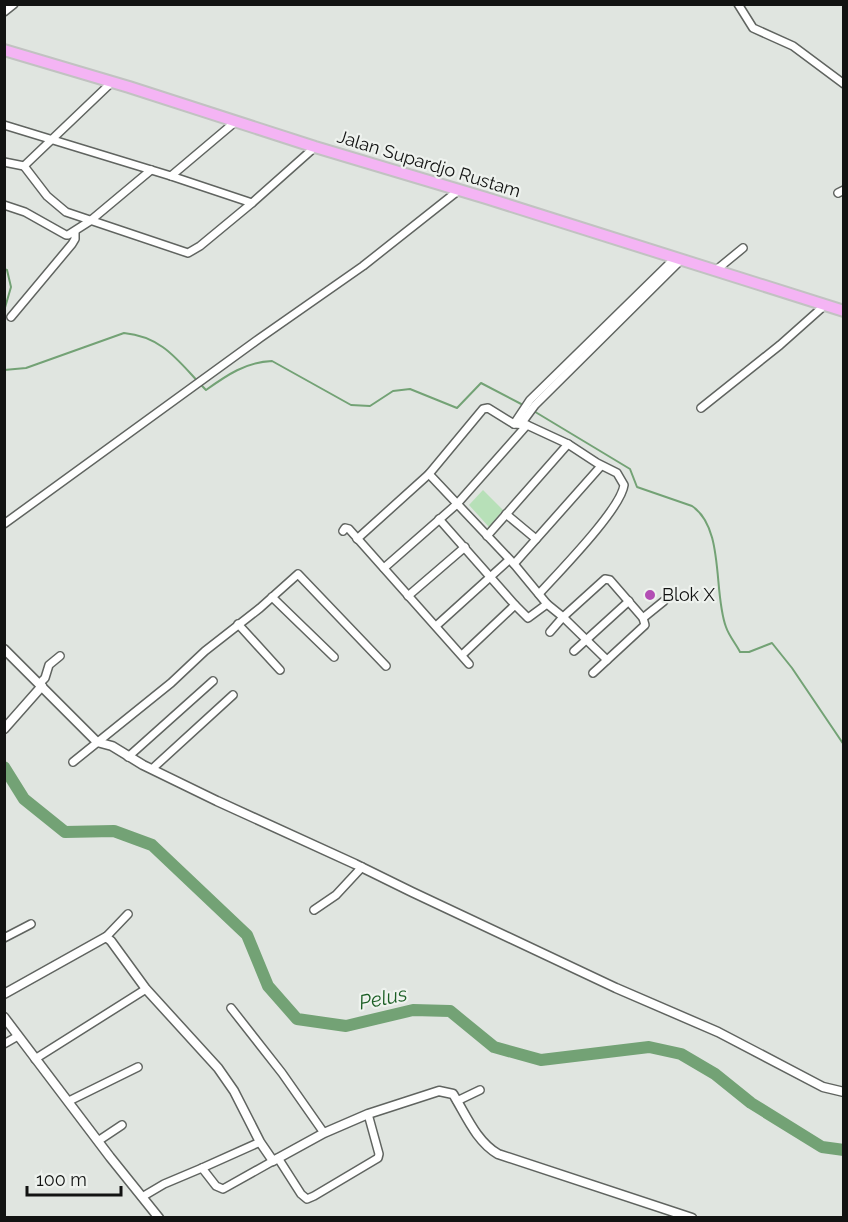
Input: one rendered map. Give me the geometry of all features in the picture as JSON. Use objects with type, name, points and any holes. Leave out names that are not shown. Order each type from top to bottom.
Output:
[{"type":"highway","name":"Jalan Supardjo Rustam","points":[[4,50],[843,311]]},
{"type":"street","points":[[4,12],[14,4]]},
{"type":"street","points":[[738,4],[753,28],[793,46],[843,84]]},
{"type":"street","points":[[24,166],[112,82]]},
{"type":"street","points":[[171,176],[235,122]]},
{"type":"street","points":[[4,125],[252,203]]},
{"type":"street","points":[[4,162],[24,166],[57,207],[66,212],[188,253],[200,246],[252,203],[315,147]]},
{"type":"street","points":[[4,204],[25,212],[66,235],[75,232],[90,221],[151,170]]},
{"type":"street","points":[[4,524],[363,266],[459,190]]},
{"type":"street","points":[[11,317],[72,244],[75,232]]},
{"type":"street","points":[[715,271],[743,248]]},
{"type":"street","points":[[384,568],[457,504],[521,424],[526,410],[532,403],[677,260]]},
{"type":"street","points":[[702,408],[825,305]]},
{"type":"street","points":[[357,539],[429,474],[483,409],[489,408],[568,444],[601,466],[617,473],[624,485],[621,496],[581,548],[539,594]]},
{"type":"street","points":[[487,536],[568,444]]},
{"type":"street","points":[[436,626],[536,539],[601,466]]},
{"type":"street","points":[[429,474],[512,562],[547,604],[607,660]]},
{"type":"street","points":[[506,514],[536,539]]},
{"type":"street","points":[[439,519],[528,618],[547,604]]},
{"type":"street","points":[[342,531],[345,528],[349,529],[470,664]]},
{"type":"street","points":[[408,596],[465,547]]},
{"type":"street","points":[[73,762],[171,683],[205,651],[298,574],[386,666]]},
{"type":"street","points":[[550,632],[563,617],[608,579],[643,618],[644,627],[593,673]]},
{"type":"street","points":[[273,597],[334,657]]},
{"type":"street","points":[[574,651],[629,601]]},
{"type":"street","points":[[643,618],[664,601]]},
{"type":"street","points":[[462,655],[515,605]]},
{"type":"street","points":[[238,624],[280,670]]},
{"type":"street","points":[[4,649],[97,741],[112,746],[152,770],[616,988],[718,1032],[823,1086],[843,1092]]},
{"type":"street","points":[[4,729],[41,685],[49,665],[60,656]]},
{"type":"street","points":[[128,757],[213,681]]},
{"type":"street","points":[[152,770],[233,695]]},
{"type":"street","points":[[314,910],[336,895],[362,867]]},
{"type":"street","points":[[4,994],[106,937],[128,914]]},
{"type":"street","points":[[4,938],[31,924]]},
{"type":"street","points":[[106,937],[146,989],[218,1068],[234,1091],[260,1142],[306,1199],[378,1158],[379,1154],[368,1114]]},
{"type":"street","points":[[35,1059],[146,989]]},
{"type":"street","points":[[231,1008],[282,1073],[324,1133]]},
{"type":"street","points":[[5,1018],[159,1218]]},
{"type":"street","points":[[4,1044],[18,1036]]},
{"type":"street","points":[[69,1101],[138,1067]]},
{"type":"street","points":[[458,1101],[480,1090]]},
{"type":"street","points":[[202,1168],[216,1186],[223,1189],[324,1133],[368,1114],[440,1091],[451,1092],[478,1137],[488,1148],[498,1154],[692,1218]]},
{"type":"street","points":[[98,1141],[122,1125]]},
{"type":"street","points":[[142,1197],[164,1184],[260,1142]]},
{"type":"green space","points":[[483,490],[503,510],[489,527],[469,505]]},
{"type":"waterway","points":[[4,269],[7,270],[11,287],[4,311]]},
{"type":"waterway","points":[[4,370],[26,368],[124,333],[150,340],[161,346],[171,353],[206,390],[229,374],[254,364],[272,361],[351,405],[370,406],[393,391],[410,389],[457,408],[481,383],[525,406]]},
{"type":"waterway","points":[[532,410],[630,469],[637,487],[692,506],[702,516],[714,545],[722,613],[729,634],[740,652],[749,652],[772,643],[792,668],[844,745]]},
{"type":"waterway","name":"Pelus","points":[[4,767],[24,799],[65,832],[114,831],[152,845],[247,935],[268,986],[297,1019],[346,1026],[413,1010],[450,1011],[494,1047],[541,1060],[649,1047],[681,1054],[715,1074],[751,1103],[822,1147],[844,1150]]},
{"type":"waterway","points":[[844,805],[844,810]]},
{"type":"place","name":"Blok X","points":[[650,595]]}]
